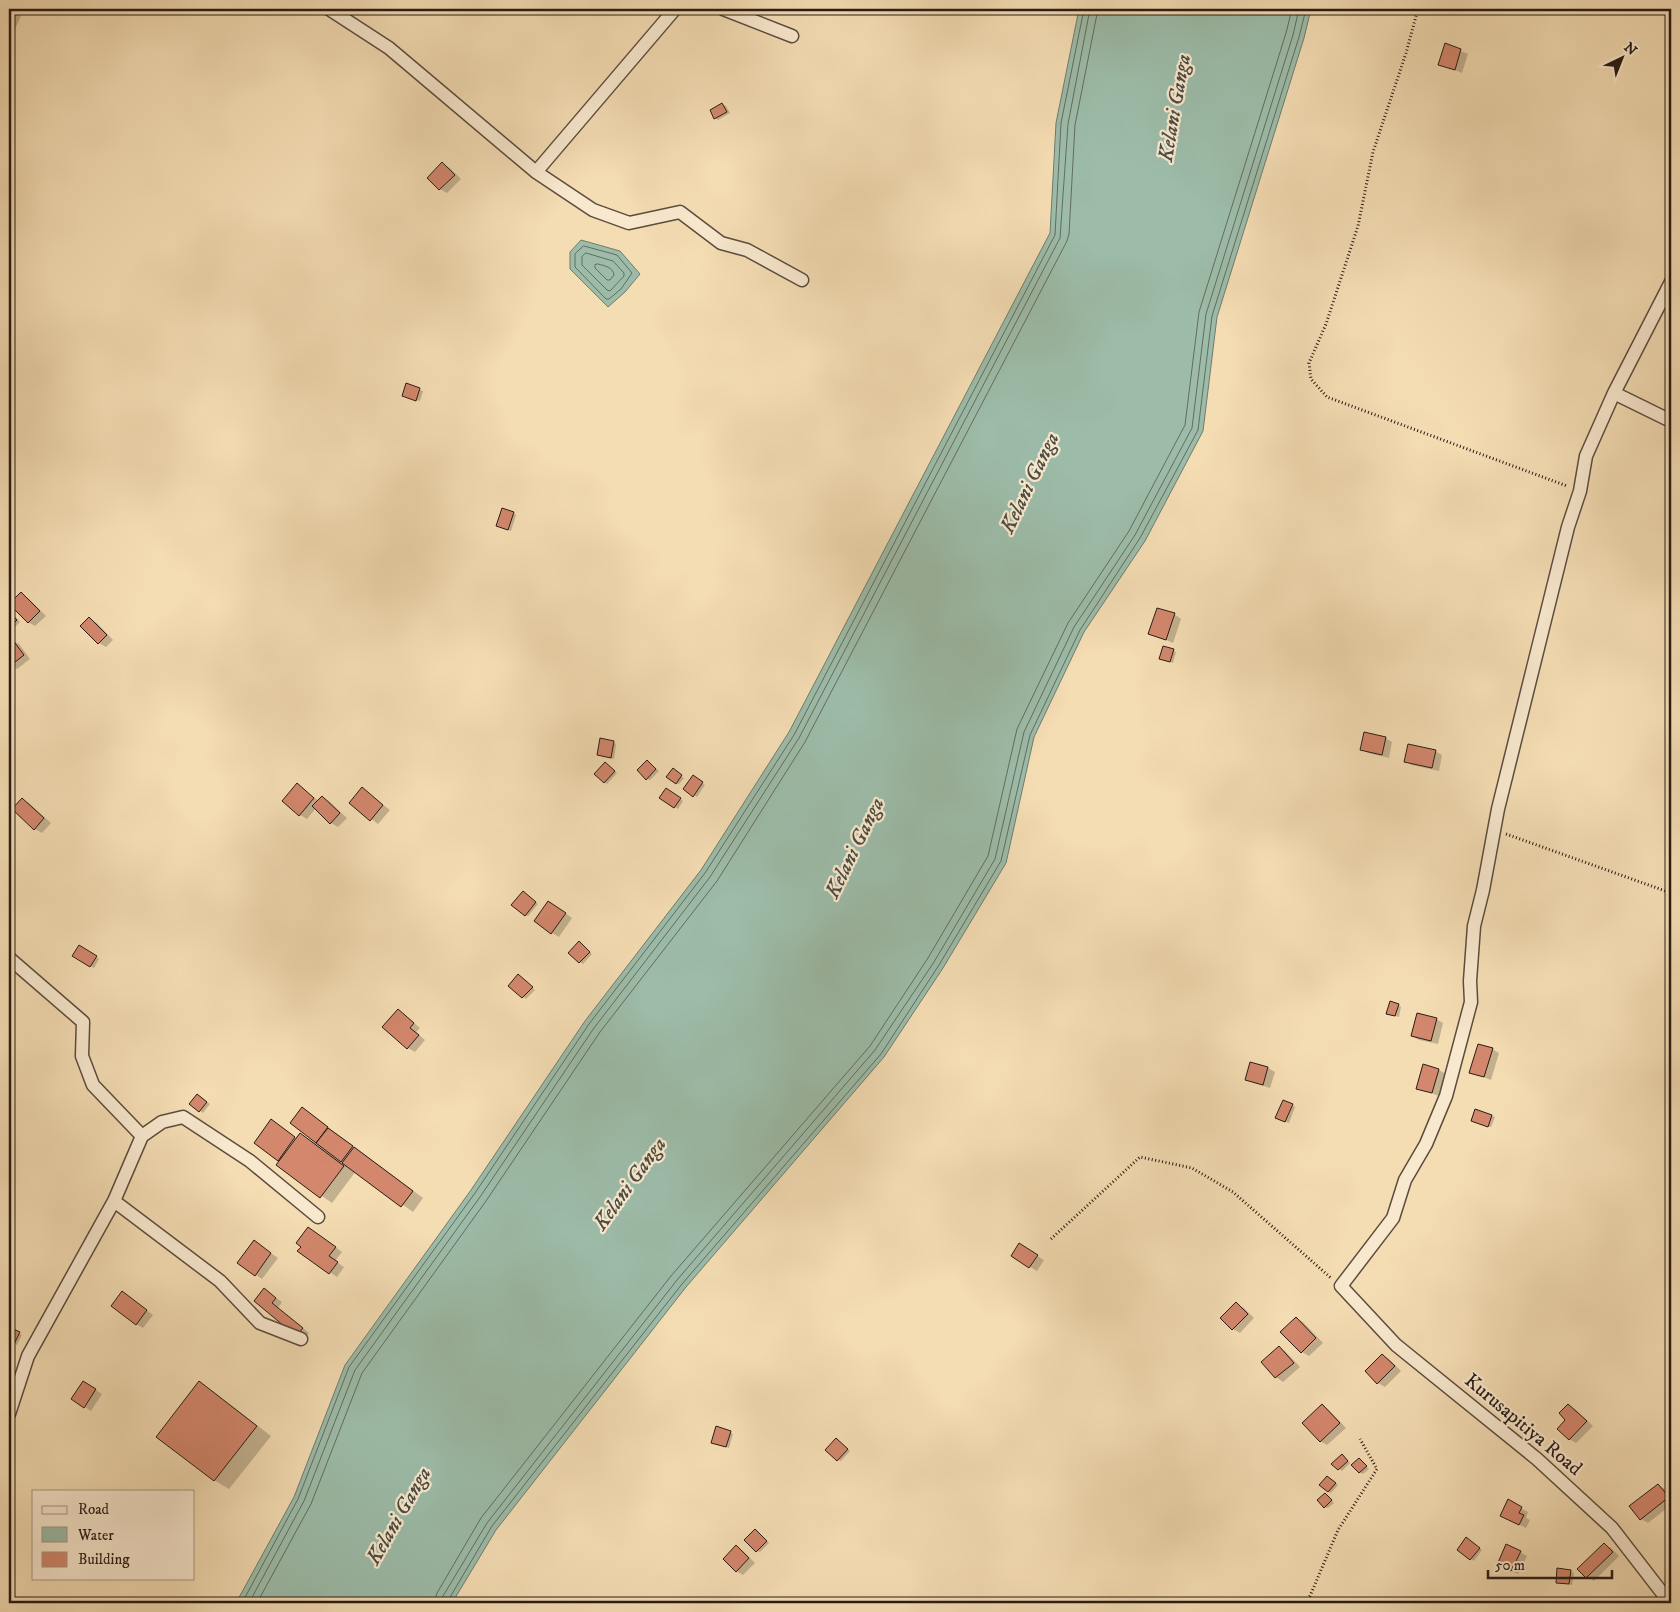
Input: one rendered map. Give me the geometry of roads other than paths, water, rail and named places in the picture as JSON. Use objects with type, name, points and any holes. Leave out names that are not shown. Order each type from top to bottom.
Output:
[{"type":"street","points":[[329,9],[390,48],[536,172],[593,210],[629,223],[680,212],[721,243],[747,250],[802,280]]},
{"type":"street","points":[[536,172],[675,9]]},
{"type":"street","points":[[724,9],[792,36]]},
{"type":"street","points":[[1671,282],[1614,393],[1671,421]]},
{"type":"street","name":"Kurusapitiya Road","points":[[1614,393],[1586,456],[1580,491],[1568,527],[1498,809],[1483,890],[1474,926],[1470,981],[1471,1002],[1446,1096],[1426,1144],[1405,1180],[1393,1218],[1341,1286],[1396,1345],[1537,1459],[1612,1528],[1670,1603]]},
{"type":"street","points":[[9,958],[83,1022],[82,1056],[93,1085],[142,1136]]},
{"type":"street","points":[[9,1414],[28,1356],[114,1201],[142,1136],[162,1122],[183,1116],[250,1162],[318,1217]]},
{"type":"street","points":[[114,1201],[220,1281],[260,1323],[302,1340]]},
{"type":"water","name":"Kelani Ganga","points":[[1079,9],[1311,9],[1304,38],[1217,317],[1203,431],[1145,541],[1084,632],[1034,737],[1006,863],[943,968],[884,1057],[686,1287],[496,1530],[452,1603],[236,1603],[294,1497],[345,1365],[471,1190],[585,1021],[701,870],[789,732],[1050,233],[1056,123]]},
{"type":"water","points":[[581,240],[620,251],[640,274],[625,292],[608,307],[570,269],[570,252]]}]
